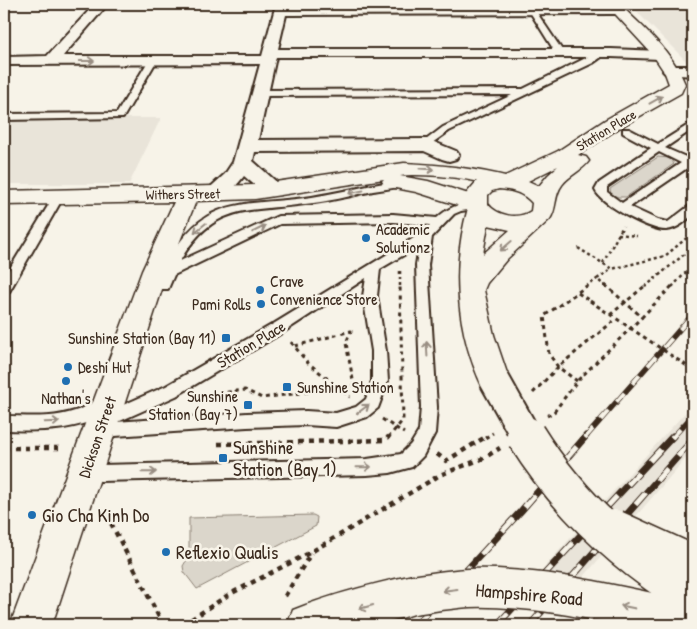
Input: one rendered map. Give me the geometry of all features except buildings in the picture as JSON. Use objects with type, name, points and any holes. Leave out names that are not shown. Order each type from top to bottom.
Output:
[{"type":"main road","points":[[615,7],[656,50],[682,71]]},
{"type":"main road","name":"Station Place","points":[[506,183],[686,98],[692,85],[682,71]]},
{"type":"main road","name":"Station Place","points":[[543,210],[546,192],[558,176],[619,128]]},
{"type":"main road","name":"Withers Street","points":[[4,198],[200,194],[274,190],[361,177],[397,169],[426,169],[478,175],[506,183]]},
{"type":"main road","name":"Withers Street","points":[[361,177],[425,187],[478,206]]},
{"type":"main road","points":[[472,288],[480,274],[498,253],[533,225],[543,210],[540,199],[532,191],[520,185],[494,183],[481,188],[475,197],[478,206],[470,257],[472,288],[479,333],[494,379],[526,437],[583,510],[641,563],[677,590],[693,598]]},
{"type":"main road","name":"Dickson Street","points":[[31,625],[118,408],[159,277],[200,194]]},
{"type":"main road","points":[[478,206],[492,218],[509,223],[526,223],[536,219],[543,210]]},
{"type":"main road","points":[[583,510],[611,527],[693,565]]},
{"type":"main road","name":"Hampshire Road","points":[[297,610],[368,606],[413,595],[469,588],[540,592],[605,602],[693,621]]},
{"type":"street","points":[[51,61],[102,4]]},
{"type":"street","points":[[281,7],[615,7]]},
{"type":"street","name":"Dickson Street","points":[[200,194],[232,178],[245,154],[281,7]]},
{"type":"street","points":[[4,61],[607,53],[656,50]]},
{"type":"street","points":[[274,190],[251,172],[245,154],[425,145],[433,146],[449,155]]},
{"type":"lane","points":[[530,7],[560,53]]},
{"type":"lane","points":[[425,145],[446,129],[607,53]]},
{"type":"lane","points":[[4,117],[120,116],[153,60]]},
{"type":"lane","points":[[260,94],[524,92]]},
{"type":"lane","points":[[693,125],[601,187],[600,190],[604,197],[663,227],[671,225],[693,208]]},
{"type":"lane","points":[[619,128],[691,163]]},
{"type":"lane","points":[[623,207],[691,163]]},
{"type":"lane","points":[[143,344],[159,277],[193,234],[225,211],[247,206],[335,197],[404,183]]},
{"type":"lane","points":[[4,289],[59,196]]},
{"type":"lane","name":"Station Place","points":[[4,423],[54,423],[77,419],[94,410],[118,408],[160,396],[202,373],[426,236],[453,210],[478,206]]},
{"type":"lane","points":[[159,277],[278,220],[396,218],[441,222]]},
{"type":"lane","points":[[100,473],[367,467],[390,465],[406,460],[422,444],[428,424],[426,311],[422,278],[426,236]]},
{"type":"lane","points":[[49,625],[100,473],[118,408],[248,420],[311,418],[336,420],[361,412],[372,402],[380,381],[379,351],[370,296],[374,268]]},
{"type":"path","points":[[603,263],[622,227],[626,224]]},
{"type":"path","points":[[616,319],[558,367],[549,354],[544,316],[612,269],[665,256],[693,233]]},
{"type":"path","points":[[610,315],[693,247]]},
{"type":"path","points":[[578,248],[612,269]]},
{"type":"path","points":[[538,422],[554,412],[577,381],[693,265]]},
{"type":"path","points":[[218,444],[386,440],[403,420],[404,409],[399,267]]},
{"type":"path","points":[[597,279],[642,317]]},
{"type":"path","points":[[578,293],[693,370]]},
{"type":"path","points":[[295,346],[351,332],[346,343],[354,385],[342,390]]},
{"type":"path","points":[[200,395],[245,390],[262,398],[323,390],[337,386]]},
{"type":"path","points":[[183,625],[228,595],[311,552],[440,476],[484,458],[507,443]]},
{"type":"path","points":[[4,448],[68,448]]},
{"type":"path","points":[[111,523],[163,625]]},
{"type":"path","points":[[297,610],[311,552]]},
{"type":"shaded area","points":[[629,4],[693,4],[693,58],[687,62]]},
{"type":"shaded area","points":[[4,118],[161,118],[129,184],[4,184]]},
{"type":"shaded area","points":[[658,157],[670,158],[674,164],[626,197],[618,197],[611,194],[610,189]]},
{"type":"shaded area","points":[[693,404],[693,450],[568,595],[546,565]]},
{"type":"shaded area","points":[[313,515],[317,517],[316,526],[197,589],[184,572],[183,566],[189,556],[189,518]]},
{"type":"railway","points":[[585,438],[693,314]]},
{"type":"railway","points":[[672,438],[693,415]]},
{"type":"railway","points":[[416,625],[521,511],[586,436]]},
{"type":"railway","points":[[497,625],[673,436]]},
{"type":"railway","points":[[530,625],[693,439]]},
{"type":"railway","points":[[681,625],[693,608]]},
{"type":"place","name":"Academic Solutionz","points":[[366,238]]},
{"type":"place","name":"Crave Convenience Store","points":[[260,290]]},
{"type":"place","name":"Pami Rolls","points":[[261,304]]},
{"type":"place","name":"Sunshine Station (Bay 11)","points":[[226,338]]},
{"type":"place","name":"Deshi Hut","points":[[68,367]]},
{"type":"place","name":"Nathan's","points":[[66,381]]},
{"type":"place","name":"Sunshine Station","points":[[287,387]]},
{"type":"place","name":"Sunshine Station (Bay 7)","points":[[248,405]]},
{"type":"place","name":"Sunshine Station (Bay 1)","points":[[223,458]]},
{"type":"place","name":"Gio Cha Kinh Do","points":[[32,515]]},
{"type":"place","name":"Reflexio Qualis","points":[[166,552]]}]
